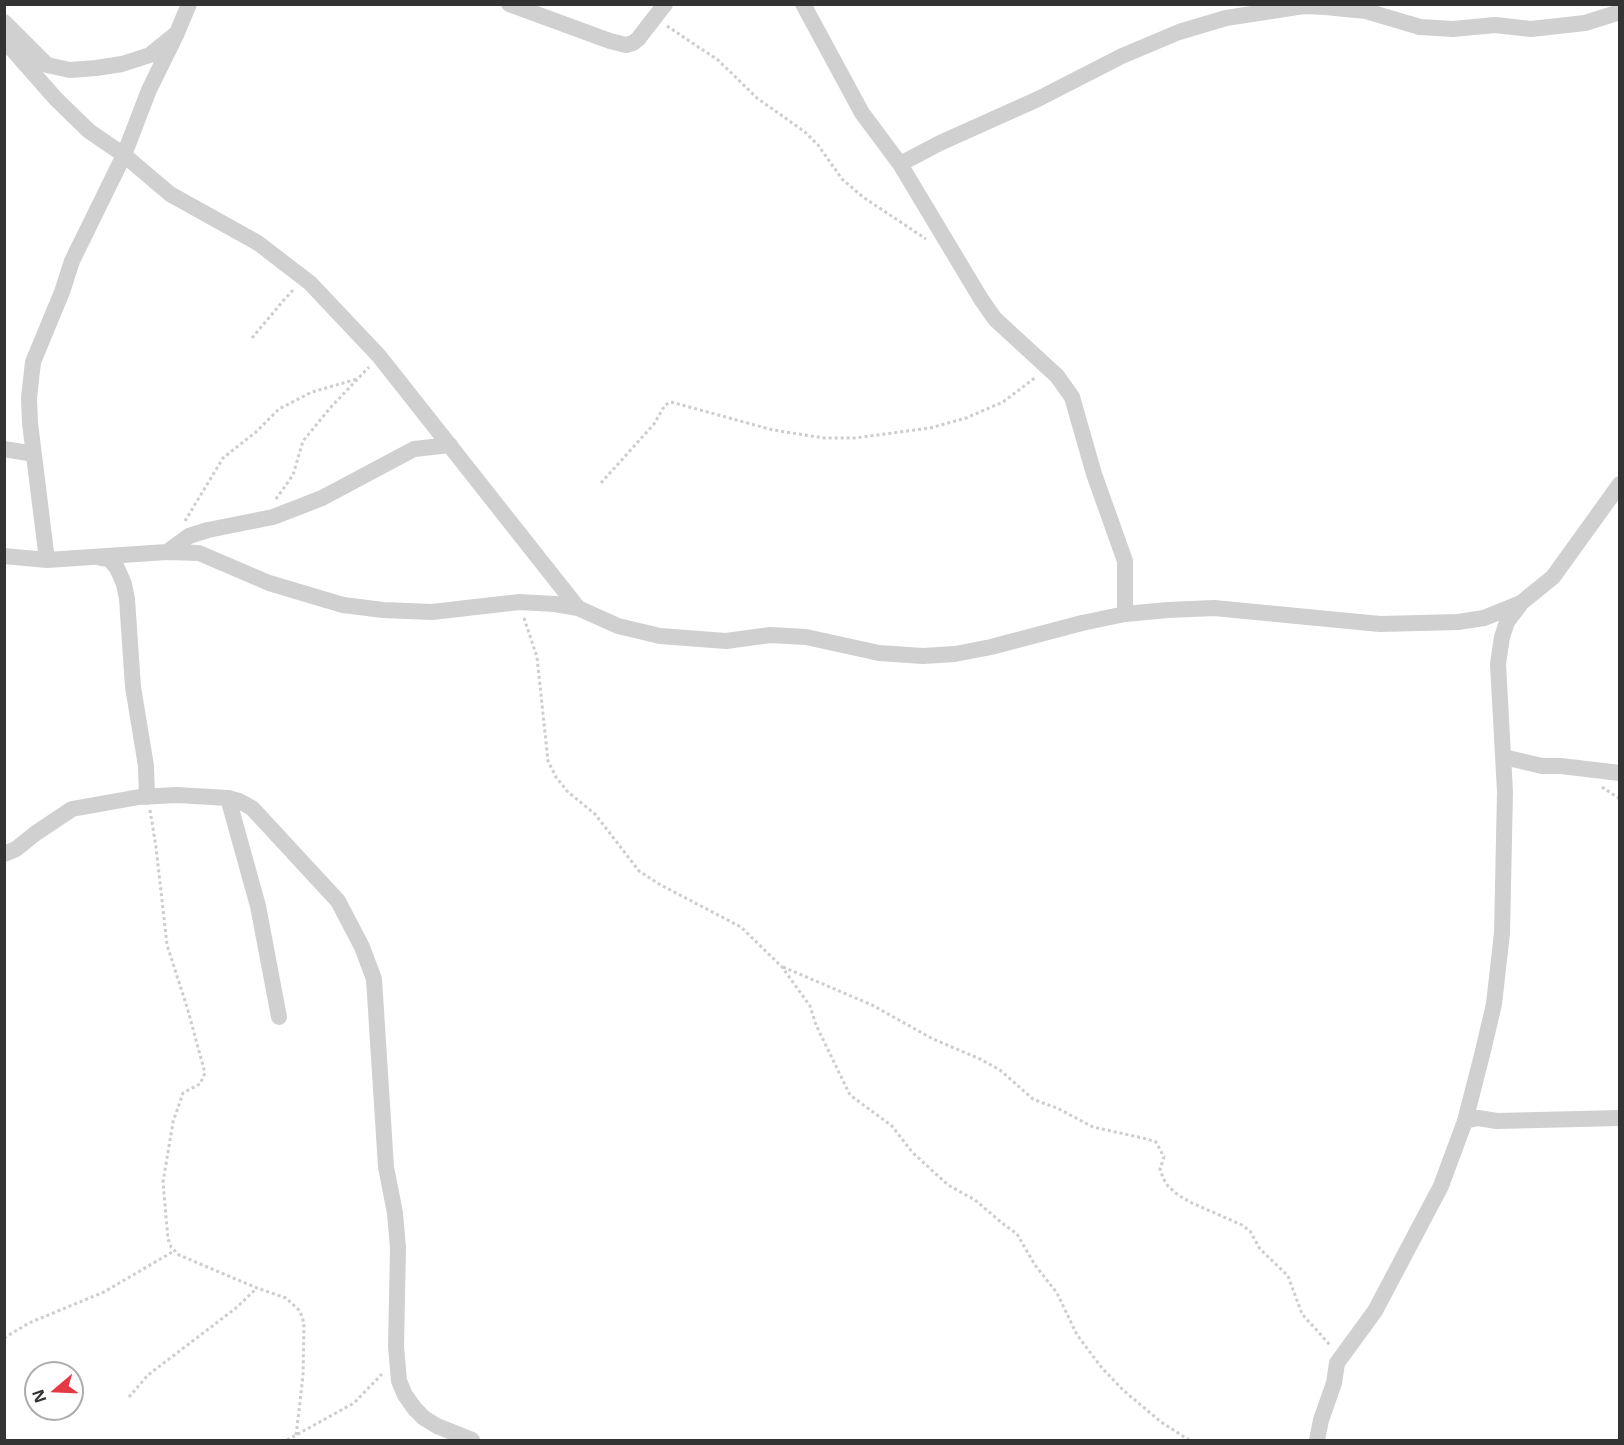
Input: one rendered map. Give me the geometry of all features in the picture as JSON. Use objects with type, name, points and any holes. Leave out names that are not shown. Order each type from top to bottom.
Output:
[{"type":"street","points":[[46,560],[29,398],[33,362],[72,261],[124,154],[149,90],[189,4]]},
{"type":"street","points":[[509,4],[622,45],[633,43],[665,4]]},
{"type":"street","points":[[803,4],[862,113],[900,164],[995,320],[1065,385],[1072,397],[1090,463],[1125,561],[1125,614]]},
{"type":"street","points":[[900,164],[940,143],[1038,99],[1122,56],[1179,32],[1226,18],[1304,6],[1366,11],[1420,27],[1453,28],[1495,25],[1531,29],[1585,22],[1620,12]]},
{"type":"street","points":[[4,22],[47,65],[70,70],[138,60],[150,55],[177,33]]},
{"type":"street","points":[[4,40],[70,114],[89,131],[124,154],[170,194],[258,243],[310,283],[379,356],[578,608]]},
{"type":"street","points":[[414,449],[432,423]]},
{"type":"street","points":[[167,552],[189,536],[273,517],[322,498],[414,449],[450,445]]},
{"type":"street","points":[[4,449],[34,454]]},
{"type":"street","points":[[1317,1440],[1321,1420],[1334,1383],[1337,1363],[1375,1311],[1441,1186],[1465,1121],[1494,1004],[1502,933],[1505,848],[1504,758],[1498,664],[1507,622],[1521,603],[1553,577],[1620,484]]},
{"type":"street","points":[[4,556],[46,560],[167,552],[199,553],[269,583],[307,596],[353,606],[432,612],[519,602],[555,604],[578,608],[618,626],[660,636],[726,641],[770,635],[806,637],[879,653],[923,656],[955,654],[991,647],[1125,614],[1214,608],[1380,624],[1458,622],[1484,618],[1521,603]]},
{"type":"street","points":[[101,558],[109,559],[117,568],[127,599],[133,687],[146,766],[147,797]]},
{"type":"street","points":[[1504,758],[1542,766],[1620,773]]},
{"type":"street","points":[[4,854],[16,849],[72,809],[147,797],[177,795],[228,798],[252,808],[338,901],[368,961],[374,979],[378,1072],[385,1125],[386,1167],[395,1213],[398,1248],[396,1346],[399,1381],[405,1395],[424,1418],[436,1426],[472,1440]]},
{"type":"street","points":[[228,798],[258,906],[279,1017]]},
{"type":"street","points":[[1465,1121],[1478,1118],[1497,1121],[1620,1118]]},
{"type":"path","points":[[654,18],[718,60],[757,98],[805,132],[818,145],[842,179],[863,197],[930,242]]},
{"type":"path","points":[[252,338],[289,294],[310,283]]},
{"type":"path","points":[[272,504],[293,475],[303,441],[379,356]]},
{"type":"path","points":[[601,483],[654,424],[665,405],[671,402],[773,430],[824,438],[855,438],[930,429],[987,410],[1003,402],[1047,368]]},
{"type":"path","points":[[183,524],[222,458],[256,432],[279,409],[312,392],[357,379]]},
{"type":"path","points":[[519,602],[537,657],[548,761],[556,777],[568,792],[595,814],[639,871],[741,927],[782,967],[810,1006],[816,1025],[850,1095],[892,1126],[912,1152],[948,1185],[975,1200],[1017,1234],[1035,1265],[1057,1293],[1077,1335],[1102,1368],[1123,1390],[1161,1422],[1189,1440]]},
{"type":"path","points":[[147,797],[156,847],[167,945],[188,1007],[204,1073],[200,1084],[185,1091],[180,1099],[165,1164],[164,1202],[168,1239],[174,1251],[179,1255],[256,1288],[286,1298],[295,1304],[304,1323],[303,1376],[296,1436]]},
{"type":"path","points":[[782,967],[872,1005],[933,1039],[980,1059],[1000,1070],[1034,1099],[1093,1127],[1156,1143],[1164,1157],[1161,1169],[1168,1186],[1178,1196],[1242,1225],[1250,1231],[1260,1249],[1288,1276],[1302,1314],[1329,1341],[1337,1363]]},
{"type":"path","points":[[4,1338],[29,1323],[104,1292],[174,1251]]},
{"type":"path","points":[[129,1397],[148,1375],[236,1308],[256,1288]]},
{"type":"path","points":[[287,1440],[354,1403],[386,1370]]}]
